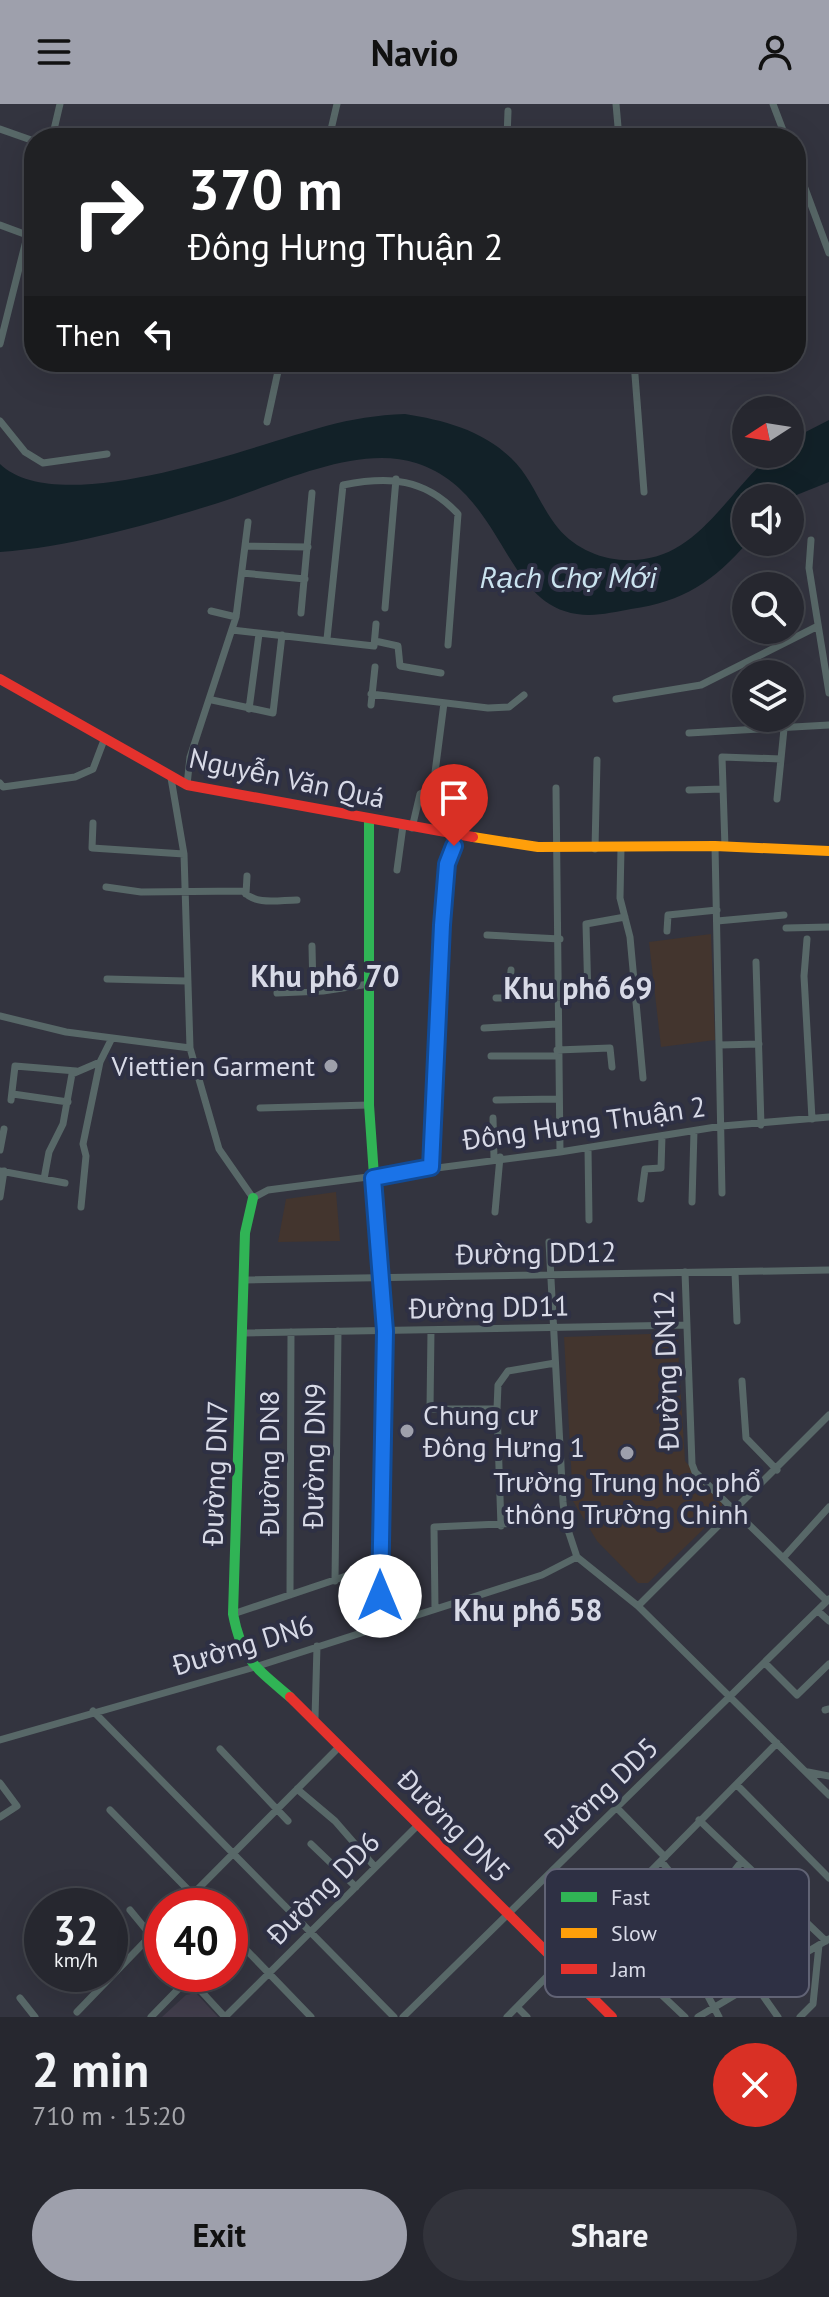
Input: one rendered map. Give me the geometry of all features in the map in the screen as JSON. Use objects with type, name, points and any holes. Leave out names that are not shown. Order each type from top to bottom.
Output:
[{"type":"street","points":[[54,128],[60,104]]},
{"type":"street","points":[[331,128],[337,104]]},
{"type":"street","points":[[616,104],[618,128]]},
{"type":"street","points":[[773,104],[782,128]]},
{"type":"street","points":[[507,128],[508,111]]},
{"type":"street","points":[[0,129],[24,137]]},
{"type":"street","points":[[806,191],[829,253]]},
{"type":"street","points":[[0,225],[24,234]]},
{"type":"street","points":[[0,344],[24,247]]},
{"type":"street","points":[[267,422],[278,372]]},
{"type":"street","points":[[635,372],[644,492]]},
{"type":"street","points":[[0,421],[25,452],[43,463],[107,454]]},
{"type":"street","points":[[385,608],[396,479]]},
{"type":"street","points":[[327,639],[343,485],[396,479],[431,490],[458,514],[448,645]]},
{"type":"street","points":[[301,613],[312,497]]},
{"type":"street","points":[[187,785],[190,757],[212,700],[236,617],[248,522]]},
{"type":"street","points":[[811,540],[809,568],[829,693]]},
{"type":"street","points":[[245,546],[308,547]]},
{"type":"street","points":[[242,573],[305,579]]},
{"type":"street","points":[[211,611],[236,617]]},
{"type":"street","points":[[232,630],[374,646],[376,624]]},
{"type":"street","points":[[616,699],[701,685],[818,626]]},
{"type":"street","points":[[249,709],[259,634]]},
{"type":"street","points":[[212,700],[273,713],[282,635]]},
{"type":"street","points":[[375,641],[398,646],[400,666],[441,673]]},
{"type":"street","points":[[371,705],[375,667]]},
{"type":"street","name":"Nguyễn Văn Quá","points":[[0,679],[187,785],[318,804],[369,820],[407,827],[557,848],[720,846],[829,851]]},
{"type":"street","points":[[371,694],[509,707],[524,695]]},
{"type":"street","points":[[397,870],[407,827],[420,794],[433,788],[444,703]]},
{"type":"street","points":[[804,727],[829,725]]},
{"type":"street","points":[[689,733],[732,731]]},
{"type":"street","points":[[777,799],[784,732]]},
{"type":"street","points":[[0,783],[3,787],[75,777],[93,769],[104,740]]},
{"type":"street","points":[[722,1193],[717,910],[722,757],[781,759]]},
{"type":"street","points":[[595,849],[597,760]]},
{"type":"street","points":[[171,778],[184,854],[190,1048],[219,1149],[253,1198]]},
{"type":"street","points":[[556,788],[560,1152]]},
{"type":"street","points":[[689,790],[723,789]]},
{"type":"street","points":[[369,820],[369,1105],[385,1331],[380,1626]]},
{"type":"street","points":[[93,823],[92,848],[184,854]]},
{"type":"street","points":[[431,1167],[442,925],[447,864],[456,835]]},
{"type":"street","points":[[621,848],[620,898],[630,937],[643,1078]]},
{"type":"street","points":[[246,894],[247,876]]},
{"type":"street","points":[[106,887],[141,892],[243,891],[262,901],[297,900]]},
{"type":"street","points":[[667,931],[668,915],[717,910]]},
{"type":"street","points":[[717,921],[784,915]]},
{"type":"street","points":[[496,998],[592,997],[586,924],[625,917]]},
{"type":"street","points":[[786,928],[829,927]]},
{"type":"street","points":[[487,935],[560,939]]},
{"type":"street","points":[[807,939],[804,976],[812,1119]]},
{"type":"street","points":[[312,946],[313,991]]},
{"type":"street","points":[[756,962],[761,1125]]},
{"type":"street","points":[[509,999],[511,970]]},
{"type":"street","points":[[107,979],[186,981]]},
{"type":"street","points":[[277,993],[369,984]]},
{"type":"street","points":[[0,1016],[111,1040],[190,1048]]},
{"type":"street","points":[[484,1028],[557,1024]]},
{"type":"street","points":[[81,1207],[86,1156],[83,1144],[100,1062],[111,1040]]},
{"type":"street","points":[[720,1045],[759,1044]]},
{"type":"street","points":[[491,1056],[610,1048],[612,1067]]},
{"type":"street","points":[[68,1102],[12,1097],[15,1066],[76,1071],[100,1062]]},
{"type":"street","points":[[44,1179],[49,1152],[63,1124],[76,1071]]},
{"type":"street","points":[[496,1100],[559,1099]]},
{"type":"street","points":[[260,1108],[369,1105]]},
{"type":"street","name":"Đông Hưng Thuận 2","points":[[253,1198],[268,1190],[560,1152],[722,1126],[829,1117]]},
{"type":"street","points":[[493,1118],[497,1158],[495,1212]]},
{"type":"street","points":[[0,1150],[4,1129]]},
{"type":"street","points":[[692,1202],[694,1131]]},
{"type":"street","points":[[641,1199],[645,1169],[661,1168],[662,1136]]},
{"type":"street","points":[[588,1148],[589,1220]]},
{"type":"street","points":[[0,1197],[2,1171],[65,1183]]},
{"type":"street","name":"Đường DN7","points":[[253,1198],[245,1233],[233,1614],[239,1645],[255,1667],[315,1718]]},
{"type":"street","points":[[549,1242],[565,1521],[577,1557],[638,1606],[829,1795]]},
{"type":"street","name":"Đường DD12","points":[[244,1280],[829,1270]]},
{"type":"street","name":"Đường DN12","points":[[685,1272],[692,1464],[735,1511],[828,1600]]},
{"type":"street","points":[[735,1272],[737,1321]]},
{"type":"street","name":"Đường DD11","points":[[244,1333],[687,1325]]},
{"type":"street","points":[[431,1330],[430,1409],[497,1409]]},
{"type":"street","name":"Đường DN9","points":[[335,1581],[338,1331]]},
{"type":"street","name":"Đường DN8","points":[[290,1595],[291,1332]]},
{"type":"street","points":[[501,1526],[498,1385],[508,1371],[555,1363]]},
{"type":"street","points":[[742,1381],[746,1438],[777,1470]]},
{"type":"street","points":[[638,1606],[829,1415]]},
{"type":"street","points":[[783,1558],[829,1507]]},
{"type":"street","points":[[435,1609],[434,1527],[565,1521]]},
{"type":"street","name":"Đường DN6","points":[[0,1740],[255,1667],[542,1575],[577,1557]]},
{"type":"street","points":[[233,1614],[379,1565]]},
{"type":"street","name":"Đường DD5","points":[[555,1869],[828,1600]]},
{"type":"street","points":[[818,1611],[829,1621]]},
{"type":"street","points":[[315,1718],[317,1646]]},
{"type":"street","points":[[765,1663],[797,1695],[829,1664]]},
{"type":"street","points":[[93,1711],[232,1856],[311,1931],[394,2017]]},
{"type":"street","name":"Đường DN5","points":[[315,1718],[545,1950]]},
{"type":"street","points":[[653,1869],[777,1743]]},
{"type":"street","points":[[199,1888],[340,1746]]},
{"type":"street","points":[[220,1749],[288,1821]]},
{"type":"street","points":[[806,1772],[829,1776]]},
{"type":"street","points":[[0,1783],[17,1806],[0,1817]]},
{"type":"street","points":[[737,1785],[829,1878]]},
{"type":"street","points":[[297,1789],[335,1821],[375,1867]]},
{"type":"street","points":[[617,1808],[668,1869]]},
{"type":"street","points":[[110,1810],[187,1888]]},
{"type":"street","points":[[699,1820],[749,1869]]},
{"type":"street","name":"Đường DD6","points":[[225,2017],[419,1824]]},
{"type":"street","points":[[311,1844],[356,1887]]},
{"type":"street","points":[[736,1869],[742,1861]]},
{"type":"street","name":"Đường DD5","points":[[403,2017],[545,1879]]},
{"type":"street","points":[[130,1910],[144,1928]]},
{"type":"street","points":[[800,2017],[813,2004],[824,1942],[809,1928]]},
{"type":"street","points":[[128,1957],[144,1941]]},
{"type":"street","points":[[248,1951],[311,2017]]},
{"type":"street","points":[[507,2017],[545,1977]]},
{"type":"street","points":[[77,2012],[95,1992]]},
{"type":"street","points":[[151,2017],[173,1992]]},
{"type":"street","points":[[202,1992],[225,2017]]},
{"type":"street","name":"Đường DN5","points":[[592,1997],[612,2017]]},
{"type":"street","points":[[664,1997],[685,2017]]},
{"type":"street","points":[[707,1997],[719,2017]]},
{"type":"street","points":[[698,2017],[730,1997]]},
{"type":"street","points":[[764,1997],[778,2017]]},
{"type":"street","points":[[20,1998],[35,2017]]},
{"type":"street","points":[[517,2007],[527,2017]]},
{"type":"shaded area","points":[[711,934],[715,1040],[661,1047],[649,942]]},
{"type":"shaded area","points":[[336,1192],[340,1241],[278,1242],[286,1199]]},
{"type":"shaded area","name":"Trường Trung học phổ thông Trường Chinh","points":[[677,1333],[685,1461],[722,1502],[722,1511],[648,1583],[638,1583],[597,1541],[573,1501],[564,1337]]},
{"type":"shaded area","points":[[196,1993],[218,2017],[162,2017],[186,1995]]},
{"type":"water","name":"Rạch Chợ Mới","points":[[405,414],[434,419],[488,440],[518,466],[558,528],[570,540],[600,556],[633,560],[666,553],[693,537],[732,496],[732,556],[735,556],[696,588],[666,601],[598,615],[577,614],[552,606],[533,590],[486,520],[468,497],[445,477],[416,463],[393,459],[368,459],[316,469],[218,503],[138,526],[82,540],[0,552],[0,464],[28,480],[66,485],[110,482],[158,474],[375,416]]},
{"type":"water","name":"Rạch Chợ Mới","points":[[829,420],[829,482],[804,492],[804,484],[743,484],[758,468],[804,468],[804,433]]},
{"type":"traffic: fast","points":[[369,820],[369,1105],[381,1275]]},
{"type":"traffic: fast","points":[[253,1198],[245,1233],[233,1614],[241,1642],[252,1662],[290,1697]]},
{"type":"traffic: slow","points":[[473,837],[538,847],[715,846],[829,851]]},
{"type":"traffic: slow","points":[[380,1626],[385,1331],[381,1275]]},
{"type":"traffic: jam","points":[[0,679],[187,785],[473,837]]},
{"type":"traffic: jam","points":[[290,1697],[545,1950]]},
{"type":"traffic: jam","points":[[592,1997],[612,2017]]},
{"type":"place","name":"Viettien Garment","points":[[331,1066]]},
{"type":"place","name":"Chung cư Đông Hưng 1","points":[[407,1431]]},
{"type":"place","name":"Trường Trung học phổ thông Trường Chinh","points":[[627,1453]]},
{"type":"district","name":"Khu phố 70","points":[[325,977]]},
{"type":"district","name":"Khu phố 69","points":[[578,989]]},
{"type":"district","name":"Khu phố 58","points":[[528,1611]]},
{"type":"route","points":[[380,1596],[385,1331],[373,1178],[431,1167],[442,925],[447,864],[454,846]]}]
